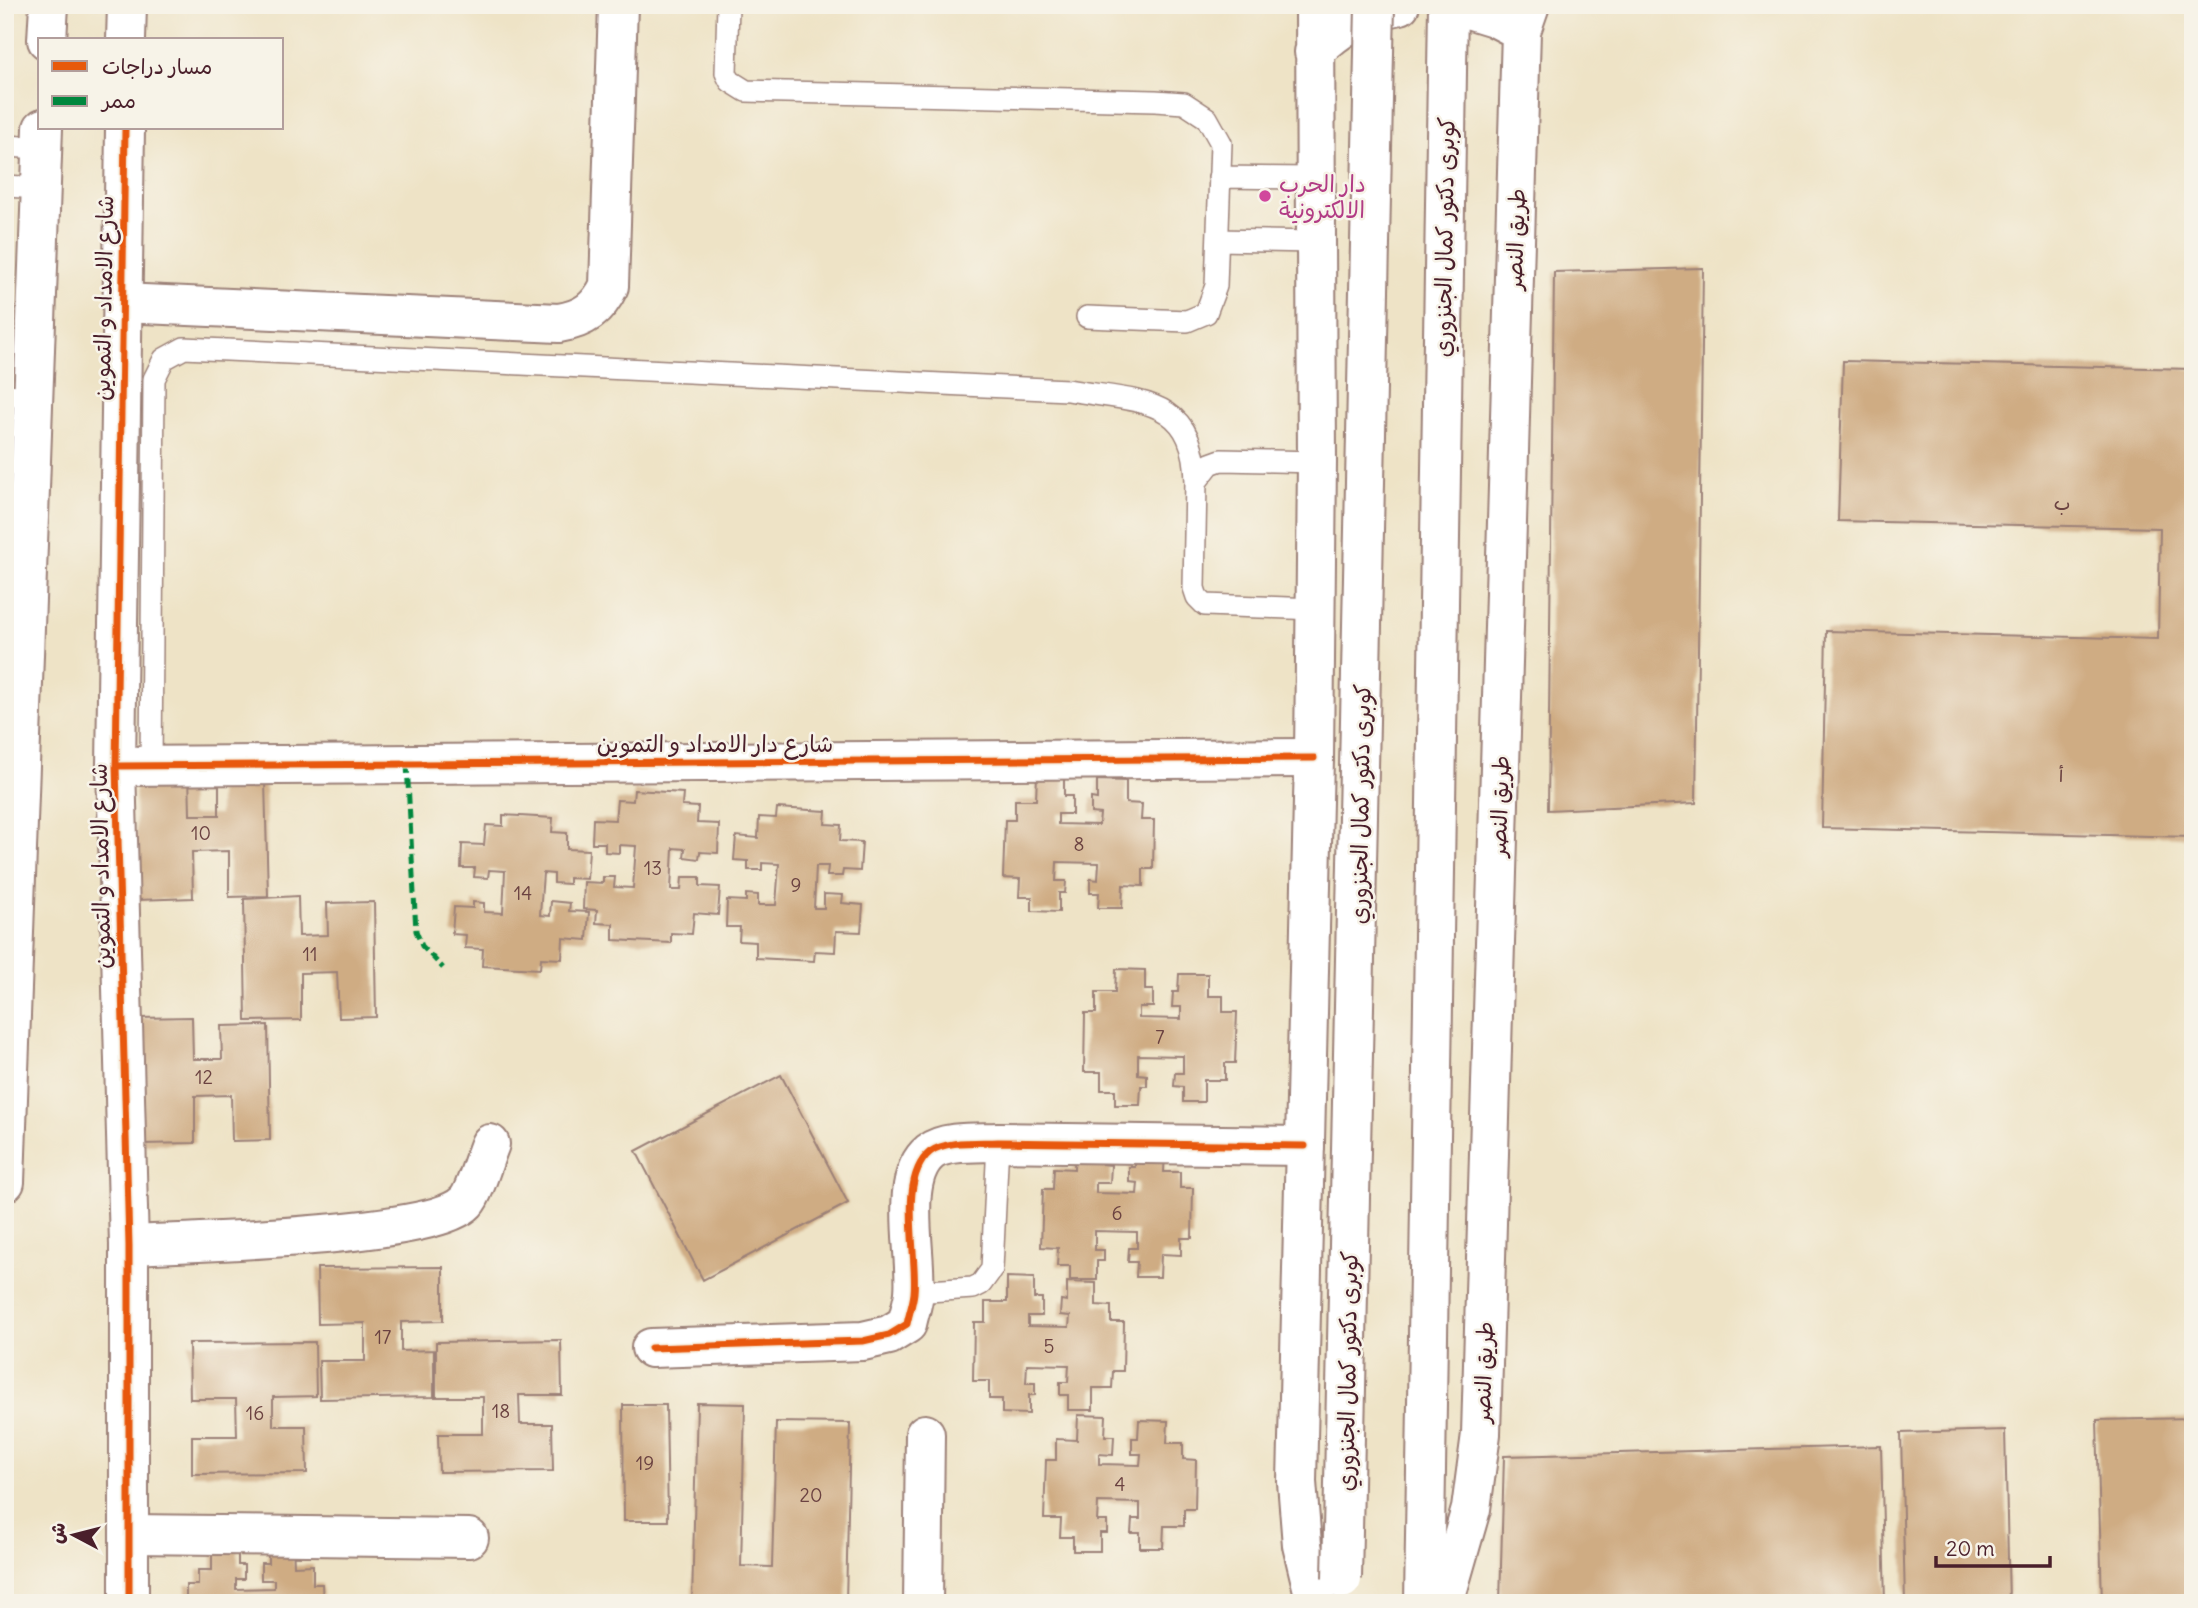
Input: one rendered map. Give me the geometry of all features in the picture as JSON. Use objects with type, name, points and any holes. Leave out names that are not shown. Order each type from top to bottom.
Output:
[{"type":"main road","points":[[47,38],[49,5]]},
{"type":"main road","points":[[126,38],[127,5]]},
{"type":"main road","points":[[122,303],[559,323],[576,320],[590,313],[602,301],[609,286],[618,5]]},
{"type":"main road","points":[[1315,5],[1313,178],[1316,609],[1297,1482],[1302,1545],[1333,1595]]},
{"type":"main road","name":"كوبرى دكتور كمال الجنزوري","points":[[1333,1595],[1375,5]]},
{"type":"main road","points":[[1314,52],[1333,33],[1357,18],[1399,5]]},
{"type":"main road","name":"كوبرى دكتور كمال الجنزوري","points":[[1424,1603],[1448,5]]},
{"type":"main road","points":[[1455,5],[1494,17],[1526,18]]},
{"type":"main road","name":"طريق النصر","points":[[1444,1603],[1471,1509],[1481,1434],[1526,18]]},
{"type":"main road","name":"شارع الامداد و التموين","points":[[125,130],[122,303],[134,766],[129,1245],[130,1603]]},
{"type":"main road","points":[[5,1182],[23,187],[30,141]]},
{"type":"main road","name":"شارع دار الامداد و التموين","points":[[134,766],[1314,758]]},
{"type":"main road","points":[[651,1348],[863,1341],[889,1335],[906,1324],[914,1292],[912,1199],[916,1167],[931,1151],[951,1145],[998,1142],[1305,1146]]},
{"type":"main road","points":[[129,1245],[363,1230],[433,1220],[467,1202],[490,1143]]},
{"type":"main road","points":[[922,1603],[925,1434]]},
{"type":"main road","points":[[130,1534],[469,1538]]},
{"type":"lane","points":[[728,5],[726,72],[737,87],[746,90],[1184,103],[1207,118],[1221,143],[1216,286],[1206,313],[1187,321],[1087,317]]},
{"type":"lane","points":[[1219,177],[1313,178]]},
{"type":"lane","points":[[1218,240],[1314,242]]},
{"type":"lane","points":[[134,766],[154,379],[164,359],[184,348],[1068,390],[1147,404],[1170,412],[1185,428],[1191,440],[1196,482],[1194,588],[1197,597],[1205,605],[1316,609]]},
{"type":"lane","points":[[1196,482],[1210,464],[1221,460],[1317,462]]},
{"type":"lane","points":[[914,1292],[973,1289],[981,1284],[992,1269],[998,1142]]},
{"type":"building","points":[[1703,268],[1696,803],[1548,810],[1554,272]]},
{"type":"building","points":[[1843,361],[2193,369],[2193,837],[1822,828],[1826,631],[2158,639],[2160,528],[1838,521]]},
{"type":"building","points":[[189,772],[190,815],[219,815],[219,782],[265,781],[268,896],[229,897],[229,851],[192,852],[193,898],[137,900],[135,773]]},
{"type":"building","points":[[1037,775],[1064,776],[1064,796],[1072,796],[1072,814],[1058,814],[1058,824],[1099,825],[1100,814],[1091,813],[1091,798],[1097,799],[1097,780],[1126,781],[1126,803],[1142,804],[1141,820],[1154,820],[1153,869],[1143,869],[1143,886],[1123,885],[1122,908],[1098,908],[1099,893],[1090,893],[1090,879],[1098,880],[1099,863],[1057,862],[1056,881],[1066,881],[1065,893],[1059,893],[1059,912],[1032,911],[1032,897],[1019,897],[1020,879],[1003,878],[1005,820],[1015,820],[1015,800],[1036,800]]},
{"type":"building","points":[[634,790],[683,793],[682,806],[698,807],[697,823],[719,824],[718,853],[700,852],[699,859],[684,857],[685,849],[673,848],[671,890],[681,890],[682,877],[700,877],[700,886],[720,887],[718,915],[694,913],[692,934],[671,933],[671,943],[613,940],[613,924],[596,923],[597,910],[583,909],[584,882],[603,883],[603,877],[615,877],[614,887],[633,888],[636,846],[619,845],[619,853],[605,852],[605,843],[592,843],[593,819],[615,820],[617,800],[633,801]]},
{"type":"building","points":[[777,808],[826,811],[825,824],[841,825],[840,841],[862,842],[860,871],[843,870],[842,876],[827,876],[828,866],[816,866],[814,908],[824,908],[824,894],[843,895],[842,903],[863,905],[861,932],[836,931],[835,952],[815,951],[814,961],[756,958],[756,942],[739,941],[740,927],[726,927],[727,900],[746,901],[746,894],[758,895],[758,905],[776,905],[779,864],[762,863],[762,870],[748,870],[748,861],[734,860],[736,836],[758,838],[759,817],[776,818]]},
{"type":"building","points":[[503,815],[553,818],[552,832],[567,833],[567,849],[589,850],[587,879],[569,878],[569,884],[554,883],[554,874],[543,873],[540,915],[550,916],[551,901],[570,903],[569,911],[589,912],[587,940],[563,938],[562,959],[541,958],[540,969],[482,966],[483,949],[465,948],[466,935],[452,934],[454,907],[473,908],[473,902],[484,903],[484,912],[503,913],[505,871],[489,870],[488,878],[474,877],[475,868],[461,868],[462,844],[484,845],[486,825],[503,826]]},
{"type":"building","points":[[298,896],[299,936],[328,935],[327,903],[374,902],[376,1017],[339,1018],[337,972],[301,973],[301,1020],[246,1021],[244,899]]},
{"type":"building","points":[[1116,969],[1145,970],[1145,990],[1153,990],[1153,1007],[1139,1007],[1139,1018],[1181,1019],[1181,1007],[1172,1007],[1173,992],[1178,992],[1179,974],[1208,974],[1208,996],[1223,996],[1223,1012],[1237,1012],[1235,1063],[1225,1063],[1225,1080],[1204,1080],[1204,1102],[1183,1102],[1183,1087],[1174,1086],[1175,1073],[1183,1073],[1183,1056],[1138,1055],[1138,1074],[1147,1075],[1147,1086],[1141,1086],[1140,1105],[1115,1105],[1115,1090],[1101,1090],[1101,1072],[1084,1072],[1085,1013],[1096,1013],[1096,992],[1115,992]]},
{"type":"building","points":[[192,1017],[193,1059],[222,1059],[221,1026],[268,1025],[270,1140],[232,1141],[231,1095],[195,1096],[195,1143],[140,1144],[138,1018]]},
{"type":"building","points":[[781,1075],[848,1203],[703,1280],[636,1151]]},
{"type":"building","points":[[1075,1144],[1103,1145],[1102,1164],[1111,1165],[1110,1183],[1096,1183],[1096,1193],[1137,1194],[1138,1183],[1129,1182],[1129,1167],[1135,1167],[1135,1149],[1165,1150],[1164,1172],[1180,1172],[1180,1188],[1193,1188],[1192,1238],[1181,1238],[1181,1255],[1161,1254],[1160,1277],[1136,1277],[1137,1262],[1128,1262],[1129,1248],[1137,1248],[1137,1232],[1095,1231],[1095,1250],[1104,1250],[1104,1261],[1097,1261],[1097,1280],[1070,1280],[1070,1266],[1057,1266],[1058,1248],[1041,1247],[1043,1189],[1053,1189],[1054,1168],[1074,1169]]},
{"type":"building","points":[[443,1267],[443,1321],[401,1322],[401,1351],[434,1350],[434,1397],[320,1399],[319,1361],[365,1361],[365,1323],[318,1324],[317,1268]]},
{"type":"building","points":[[1007,1277],[1034,1278],[1034,1298],[1042,1298],[1042,1316],[1028,1316],[1028,1326],[1069,1327],[1070,1316],[1060,1315],[1061,1300],[1067,1301],[1067,1282],[1096,1283],[1096,1305],[1111,1306],[1111,1322],[1124,1322],[1123,1371],[1113,1371],[1112,1388],[1093,1388],[1093,1410],[1068,1410],[1068,1395],[1060,1395],[1060,1382],[1068,1382],[1069,1365],[1027,1364],[1026,1383],[1035,1383],[1035,1395],[1029,1395],[1029,1414],[1002,1413],[1002,1399],[989,1399],[989,1381],[973,1381],[974,1322],[985,1322],[985,1302],[1007,1302]]},
{"type":"building","points":[[561,1340],[562,1395],[519,1395],[520,1424],[552,1424],[553,1471],[439,1472],[438,1434],[483,1434],[483,1397],[436,1397],[436,1342]]},
{"type":"building","points":[[315,1342],[316,1396],[273,1397],[273,1426],[306,1426],[307,1473],[192,1474],[192,1436],[237,1436],[236,1399],[190,1399],[189,1343]]},
{"type":"building","points":[[697,1403],[745,1404],[741,1566],[772,1567],[776,1422],[850,1423],[846,1603],[783,1603],[783,1600],[759,1599],[759,1603],[692,1603]]},
{"type":"building","points":[[623,1405],[666,1405],[668,1521],[624,1521]]},
{"type":"building","points":[[1078,1415],[1106,1416],[1105,1436],[1114,1436],[1113,1455],[1099,1454],[1099,1464],[1140,1465],[1141,1454],[1132,1454],[1132,1438],[1138,1438],[1139,1420],[1168,1421],[1167,1443],[1183,1443],[1183,1459],[1196,1460],[1195,1509],[1184,1509],[1184,1526],[1164,1526],[1163,1548],[1140,1548],[1140,1533],[1131,1533],[1132,1519],[1140,1519],[1140,1503],[1098,1502],[1097,1521],[1107,1521],[1107,1533],[1100,1533],[1100,1551],[1073,1551],[1073,1537],[1060,1537],[1061,1519],[1044,1519],[1046,1460],[1056,1460],[1056,1439],[1077,1440]]},
{"type":"building","points":[[2193,1418],[2193,1603],[2102,1603],[2097,1420]]},
{"type":"building","points":[[2005,1430],[2009,1603],[1905,1603],[1901,1433]]},
{"type":"building","points":[[1881,1446],[1885,1603],[1500,1603],[1504,1456]]},
{"type":"building","points":[[268,1544],[293,1544],[294,1566],[313,1565],[313,1584],[322,1584],[323,1603],[186,1603],[186,1585],[198,1585],[198,1570],[212,1570],[212,1549],[238,1548],[238,1565],[244,1565],[244,1579],[236,1579],[236,1589],[274,1588],[274,1580],[261,1580],[261,1563],[268,1563]]},
{"type":"marked path","points":[[407,764],[416,931],[422,946],[443,968]]},
{"type":"cycle path","points":[[125,130],[116,766],[129,1245],[129,1603]]},
{"type":"cycle path","points":[[116,766],[1314,758]]},
{"type":"cycle path","points":[[651,1348],[863,1341],[889,1335],[907,1324],[914,1293],[911,1198],[920,1164],[936,1148],[962,1143],[998,1142],[1305,1146]]},
{"type":"place","name":"دار الحرب الالكترونية","points":[[1265,196]]}]
